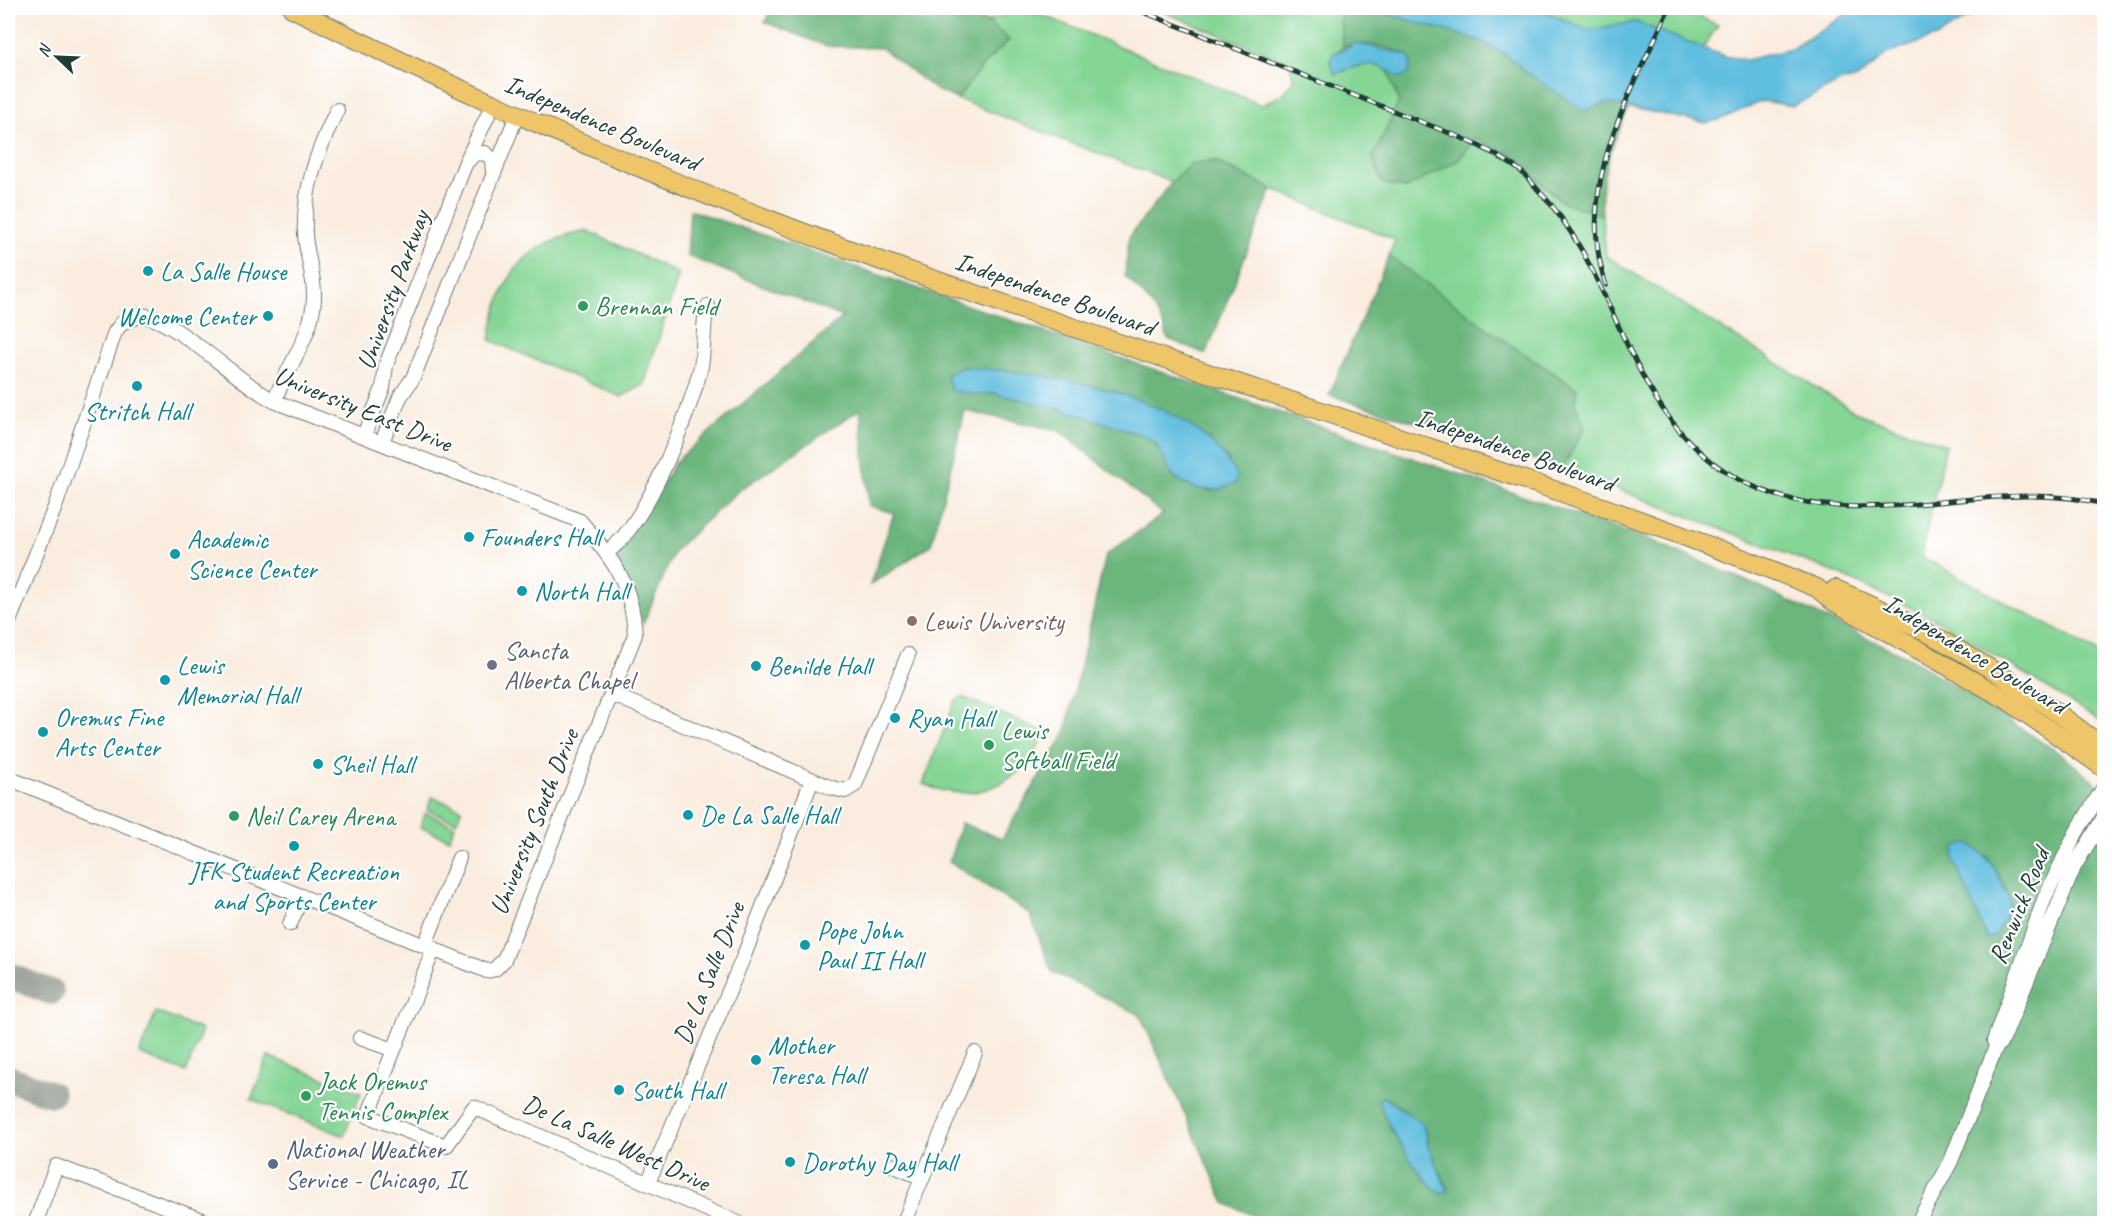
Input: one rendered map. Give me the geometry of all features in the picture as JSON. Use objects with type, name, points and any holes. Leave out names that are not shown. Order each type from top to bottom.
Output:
[{"type":"main road","name":"Independence Boulevard","points":[[291,8],[517,115],[709,196],[844,248],[1589,501],[1817,588],[1831,600],[2007,700],[2104,768]]},
{"type":"main road","name":"Independence Boulevard","points":[[1817,588],[1832,588],[1847,594],[1948,646],[2025,692],[2104,748]]},
{"type":"street","name":"University Parkway","points":[[364,435],[383,388],[386,365],[466,162],[493,104]]},
{"type":"street","points":[[274,401],[312,312],[314,287],[305,234],[307,194],[312,168],[337,110]]},
{"type":"street","name":"University Parkway","points":[[382,442],[400,397],[413,378],[517,115]]},
{"type":"street","points":[[466,162],[474,154],[485,153],[492,159],[493,174]]},
{"type":"street","points":[[607,552],[617,545],[632,525],[671,455],[701,369],[708,306]]},
{"type":"street","name":"University East Drive","points":[[8,624],[55,507],[108,347],[122,323],[141,315],[157,319],[253,390],[274,401],[579,521],[607,552],[633,606],[635,635]]},
{"type":"street","name":"University South Drive","points":[[429,946],[487,971],[495,969],[504,960],[635,635]]},
{"type":"street","points":[[611,694],[812,780],[845,791],[855,785],[908,655]]},
{"type":"street","points":[[8,778],[429,946]]},
{"type":"street","name":"De La Salle Drive","points":[[648,1183],[743,958],[812,780]]},
{"type":"street","name":"Renwick Road","points":[[1995,1049],[1994,1040],[2045,897],[2076,833],[2104,787]]},
{"type":"street","name":"Renwick Road","points":[[1917,1224],[1951,1161],[1995,1049],[2003,1039],[2074,867],[2104,817]]},
{"type":"street","points":[[360,1038],[394,1050],[459,858]]},
{"type":"street","points":[[290,924],[302,896]]},
{"type":"street","name":"De La Salle West Drive","points":[[394,1050],[368,1116],[446,1146],[474,1107],[740,1224]]},
{"type":"street","points":[[903,1224],[975,1053]]},
{"type":"street","points":[[892,1165],[923,1178]]},
{"type":"street","points":[[35,1224],[56,1166],[213,1224]]},
{"type":"green space","points":[[771,8],[958,8],[958,13],[987,21],[1009,40],[984,64],[957,99],[936,90],[881,48],[826,46],[765,22]]},
{"type":"green space","points":[[1153,8],[1339,8],[1343,47],[1333,54],[1335,74],[1367,63],[1387,68],[1399,102],[1373,157],[1382,183],[1406,188],[1459,160],[1475,137],[1511,155],[1562,202],[1602,215],[1606,256],[1857,413],[1946,445],[1921,556],[2104,656],[2104,723],[1939,621],[1839,574],[1562,468],[1585,428],[1576,406],[1577,389],[1495,334],[1389,256],[1395,240],[1272,189],[1215,161],[1190,164],[1172,182],[957,99],[984,64],[1009,40],[987,21],[1017,11],[1040,14],[1262,105],[1284,93],[1294,80],[1289,62]]},
{"type":"green space","points":[[1339,8],[1368,8],[1478,40],[1504,53],[1525,71],[1584,110],[1606,103],[1629,107],[1608,160],[1602,186],[1602,215],[1562,202],[1511,155],[1475,138],[1459,160],[1406,188],[1382,183],[1373,157],[1399,102],[1387,68],[1408,55],[1367,44],[1343,47]]},
{"type":"green space","points":[[1537,8],[1703,8],[1700,17],[1718,25],[1703,48],[1636,22],[1587,30]]},
{"type":"green space","points":[[1214,161],[1272,189],[1206,354],[1168,339],[1157,312],[1125,276],[1129,237],[1172,182],[1190,164]]},
{"type":"green space","points":[[690,210],[1648,539],[1753,584],[1912,659],[2061,754],[2104,790],[2104,1223],[1272,1224],[1225,1203],[1140,1015],[1052,972],[1030,914],[949,862],[961,823],[1002,839],[1065,734],[1106,555],[1163,514],[1058,430],[965,411],[931,545],[870,585],[894,513],[869,506],[860,409],[738,491],[675,550],[643,624],[617,557],[676,461],[843,317],[687,256]],"holes":[[[1004,370],[1118,392],[1175,417],[1195,429],[1228,459],[1235,483],[1210,491],[1145,436],[1061,409],[993,393],[984,395],[972,392]],[[1987,856],[2005,887],[2006,913],[1995,936],[1987,939],[1954,860]],[[1384,1097],[1401,1107],[1428,1135],[1429,1149],[1448,1188],[1441,1194],[1405,1151],[1378,1100]]]},
{"type":"green space","name":"Brennan Field","points":[[588,231],[679,274],[644,385],[621,397],[490,340],[500,298],[518,266],[547,244],[565,236]]},
{"type":"green space","points":[[1389,256],[1495,334],[1577,389],[1576,406],[1585,428],[1562,468],[1329,395]]},
{"type":"green space","name":"Lewis Softball Field","points":[[962,697],[1045,732],[1025,765],[996,786],[979,791],[942,790],[923,784],[955,701]]},
{"type":"green space","points":[[432,797],[462,809],[456,822],[427,810]]},
{"type":"green space","points":[[425,813],[455,826],[449,839],[420,827]]},
{"type":"green space","points":[[156,1012],[202,1030],[186,1072],[139,1054]]},
{"type":"green space","name":"Jack Oremus Tennis Complex","points":[[268,1056],[361,1093],[344,1136],[251,1099]]},
{"type":"water","points":[[1368,8],[1537,8],[1587,30],[1636,22],[1724,56],[1746,60],[1791,49],[1856,8],[1984,8],[1938,36],[1887,54],[1857,79],[1842,81],[1793,106],[1762,101],[1719,120],[1706,123],[1606,103],[1584,111],[1525,71],[1504,53],[1478,40]]},
{"type":"water","points":[[1356,43],[1408,55],[1411,62],[1408,75],[1399,78],[1375,65],[1361,66],[1335,74],[1330,61],[1333,54]]},
{"type":"water","points":[[963,367],[1076,382],[1116,392],[1154,406],[1188,424],[1216,447],[1237,476],[1235,483],[1218,490],[1196,489],[1174,478],[1156,444],[1145,436],[1061,409],[993,393],[984,395],[952,391],[946,375]]},
{"type":"water","points":[[1963,843],[1987,858],[1998,875],[2010,902],[2007,914],[1995,936],[1987,939],[1954,860],[1955,848]]},
{"type":"water","points":[[1383,1097],[1423,1124],[1429,1149],[1448,1191],[1441,1194],[1432,1186],[1405,1151],[1389,1125],[1378,1100]]},
{"type":"taxiway","points":[[8,975],[51,992]]},
{"type":"taxiway","points":[[8,1078],[51,1094]]},
{"type":"railway","points":[[1133,8],[1462,138],[1518,169],[1567,226],[1589,264],[1647,384],[1671,420],[1700,452],[1738,479],[1782,497],[1827,505],[1872,507],[2011,496],[2058,497],[2104,504]]},
{"type":"railway","points":[[1606,285],[1598,248],[1596,212],[1601,177],[1610,142],[1623,108],[1669,8]]},
{"type":"place","name":"La Salle House","points":[[148,271]]},
{"type":"place","name":"Brennan Field","points":[[583,306]]},
{"type":"place","name":"Welcome Center","points":[[268,316]]},
{"type":"place","name":"Stritch Hall","points":[[137,386]]},
{"type":"place","name":"Founders Hall","points":[[469,537]]},
{"type":"place","name":"Academic Science Center","points":[[175,554]]},
{"type":"place","name":"North Hall","points":[[522,591]]},
{"type":"place","name":"Lewis University","points":[[912,621]]},
{"type":"place","name":"Sancta Alberta Chapel","points":[[492,665]]},
{"type":"place","name":"Benilde Hall","points":[[756,666]]},
{"type":"place","name":"Lewis Memorial Hall","points":[[165,680]]},
{"type":"place","name":"Ryan Hall","points":[[895,718]]},
{"type":"place","name":"Oremus Fine Arts Center","points":[[43,732]]},
{"type":"place","name":"Lewis Softball Field","points":[[989,745]]},
{"type":"place","name":"Sheil Hall","points":[[318,764]]},
{"type":"place","name":"De La Salle Hall","points":[[688,815]]},
{"type":"place","name":"Neil Carey Arena","points":[[234,816]]},
{"type":"place","name":"JFK Student Recreation and Sports Center","points":[[294,846]]},
{"type":"place","name":"Pope John Paul II Hall","points":[[805,945]]},
{"type":"place","name":"Mother Teresa Hall","points":[[756,1060]]},
{"type":"place","name":"South Hall","points":[[619,1090]]},
{"type":"place","name":"Jack Oremus Tennis Complex","points":[[306,1096]]},
{"type":"place","name":"Dorothy Day Hall","points":[[790,1162]]},
{"type":"place","name":"National Weather Service - Chicago, IL","points":[[273,1164]]}]
